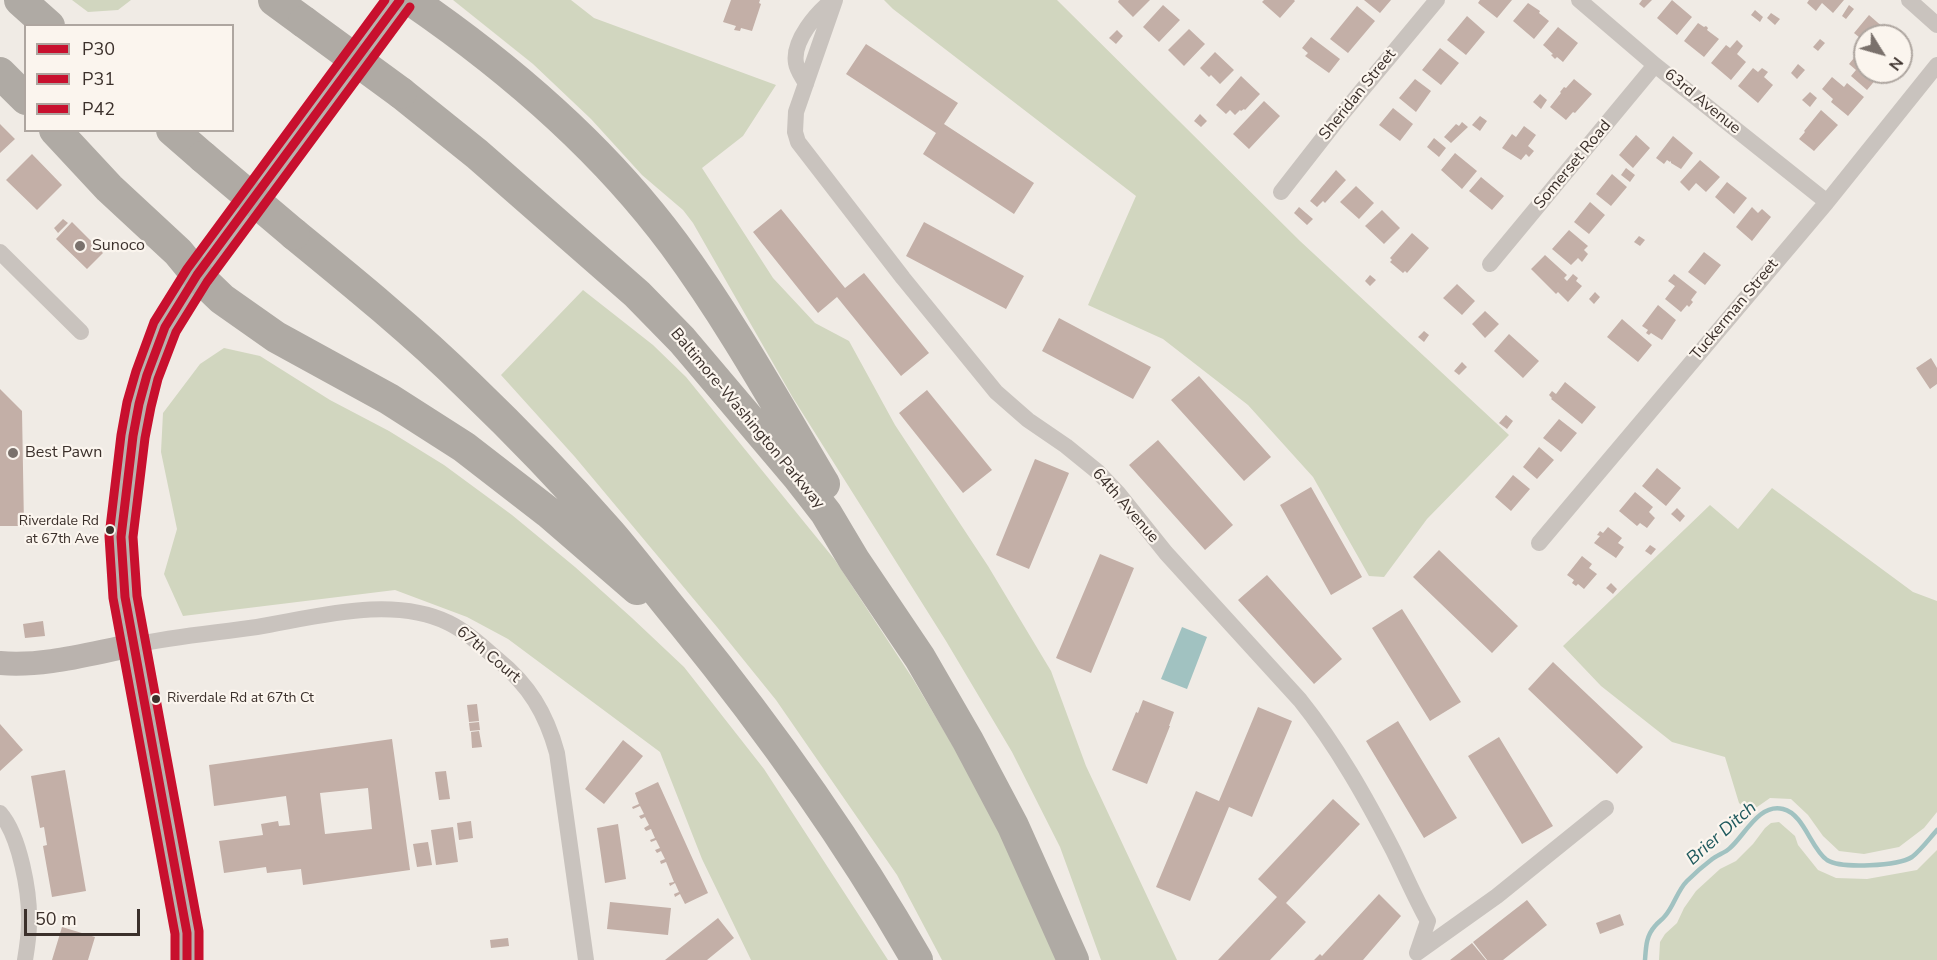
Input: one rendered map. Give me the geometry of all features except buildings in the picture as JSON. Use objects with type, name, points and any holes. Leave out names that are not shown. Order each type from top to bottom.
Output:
[{"type":"highway","points":[[20,0],[47,24]]},
{"type":"highway","name":"Baltimore-Washington Parkway","points":[[274,0],[452,133],[637,294],[682,340],[791,468],[819,504],[920,658],[968,741],[1013,826],[1073,960]]},
{"type":"highway","points":[[411,0],[512,76],[549,107],[633,194],[673,243],[735,336],[852,530],[920,658]]},
{"type":"highway","points":[[0,73],[24,97]]},
{"type":"highway","points":[[57,132],[109,188],[178,252],[197,275],[222,299],[300,351],[397,404],[464,447],[505,477],[637,590],[751,710]]},
{"type":"highway","points":[[174,132],[429,348],[544,461],[612,535],[751,710],[790,763],[846,845],[917,960]]},
{"type":"main road","points":[[187,960],[187,933],[125,597],[121,537],[139,404],[165,327],[197,275],[400,0]]},
{"type":"street","name":"64th Avenue","points":[[834,0],[819,10],[800,39],[795,62],[806,84],[796,112],[795,132],[798,142],[903,278],[996,392],[1028,420],[1098,472],[1118,493],[1166,553],[1293,693],[1319,725],[1340,755],[1366,801],[1428,921],[1417,953],[1497,896],[1606,808]]},
{"type":"street","name":"Sheridan Street","points":[[1281,192],[1437,0]]},
{"type":"street","name":"63rd Avenue","points":[[1580,0],[1655,65],[1827,202]]},
{"type":"street","points":[[1910,0],[1937,25]]},
{"type":"street","name":"Somerset Road","points":[[1490,264],[1655,65]]},
{"type":"street","name":"Tuckerman Street","points":[[1539,543],[1827,202],[1933,70]]},
{"type":"street","points":[[0,252],[81,332]]},
{"type":"street","name":"67th Court","points":[[135,645],[343,613],[387,609],[429,615],[469,635],[504,664],[523,684],[543,712],[551,731],[558,763],[586,960]]},
{"type":"street","points":[[0,663],[41,663],[135,645]]},
{"type":"street","points":[[0,813],[8,823],[24,871],[29,922],[25,960]]},
{"type":"green space","points":[[72,0],[131,0],[118,10],[88,12]]},
{"type":"green space","points":[[453,0],[571,0],[594,18],[776,85],[743,136],[702,168],[773,278],[815,323],[849,341],[895,425],[988,566],[1051,671],[1086,766],[1177,960],[1101,960],[1060,847],[1012,752],[946,641],[793,398],[693,223],[683,210],[642,175],[591,119],[533,64]]},
{"type":"green space","points":[[884,0],[1057,0],[1300,241],[1509,435],[1427,519],[1384,577],[1369,576],[1313,477],[1248,405],[1163,339],[1088,305],[1136,196]]},
{"type":"green space","points":[[583,290],[653,345],[686,377],[835,560],[913,679],[959,756],[994,821],[1058,960],[942,960],[897,875],[776,700],[575,457],[501,375]]},
{"type":"green space","points":[[224,348],[260,356],[330,400],[389,431],[444,465],[512,515],[632,618],[684,667],[764,769],[888,960],[751,960],[702,859],[660,752],[508,639],[467,617],[395,590],[183,616],[164,574],[177,529],[161,452],[163,413],[200,364]]},
{"type":"green space","points":[[1772,488],[1913,592],[1937,601],[1937,812],[1924,828],[1899,847],[1864,854],[1839,851],[1791,799],[1770,798],[1750,812],[1739,803],[1725,757],[1672,742],[1601,686],[1563,646],[1710,505],[1738,529]]},
{"type":"green space","points":[[1779,822],[1795,836],[1798,845],[1818,870],[1836,878],[1867,879],[1917,870],[1937,850],[1937,960],[1659,960],[1660,942],[1677,923],[1696,891],[1720,869],[1736,861],[1771,823]]},
{"type":"water","points":[[1182,627],[1207,637],[1187,689],[1161,679]]},
{"type":"waterway","name":"Brier Ditch","points":[[1645,960],[1650,934],[1668,912],[1684,885],[1708,862],[1730,848],[1753,821],[1767,811],[1774,808],[1790,812],[1802,824],[1821,855],[1827,860],[1844,865],[1883,864],[1905,860],[1922,848],[1937,830]]},
{"type":"transit line","name":"P42","points":[[175,960],[175,934],[113,598],[109,536],[127,402],[154,322],[187,269],[385,0]]},
{"type":"transit line","name":"P30","points":[[187,960],[187,933],[125,597],[121,537],[139,404],[165,327],[197,275],[400,0]]},
{"type":"transit line","name":"P31","points":[[199,960],[199,931],[137,596],[133,537],[151,407],[158,379],[176,332],[207,282],[410,7]]},
{"type":"place","name":"Sunoco","points":[[80,246]]},
{"type":"place","name":"Best Pawn","points":[[13,453]]},
{"type":"place","name":"Riverdale Rd at 67th Ave","points":[[110,530]]},
{"type":"place","name":"Riverdale Rd at 67th Ct","points":[[156,699]]}]
